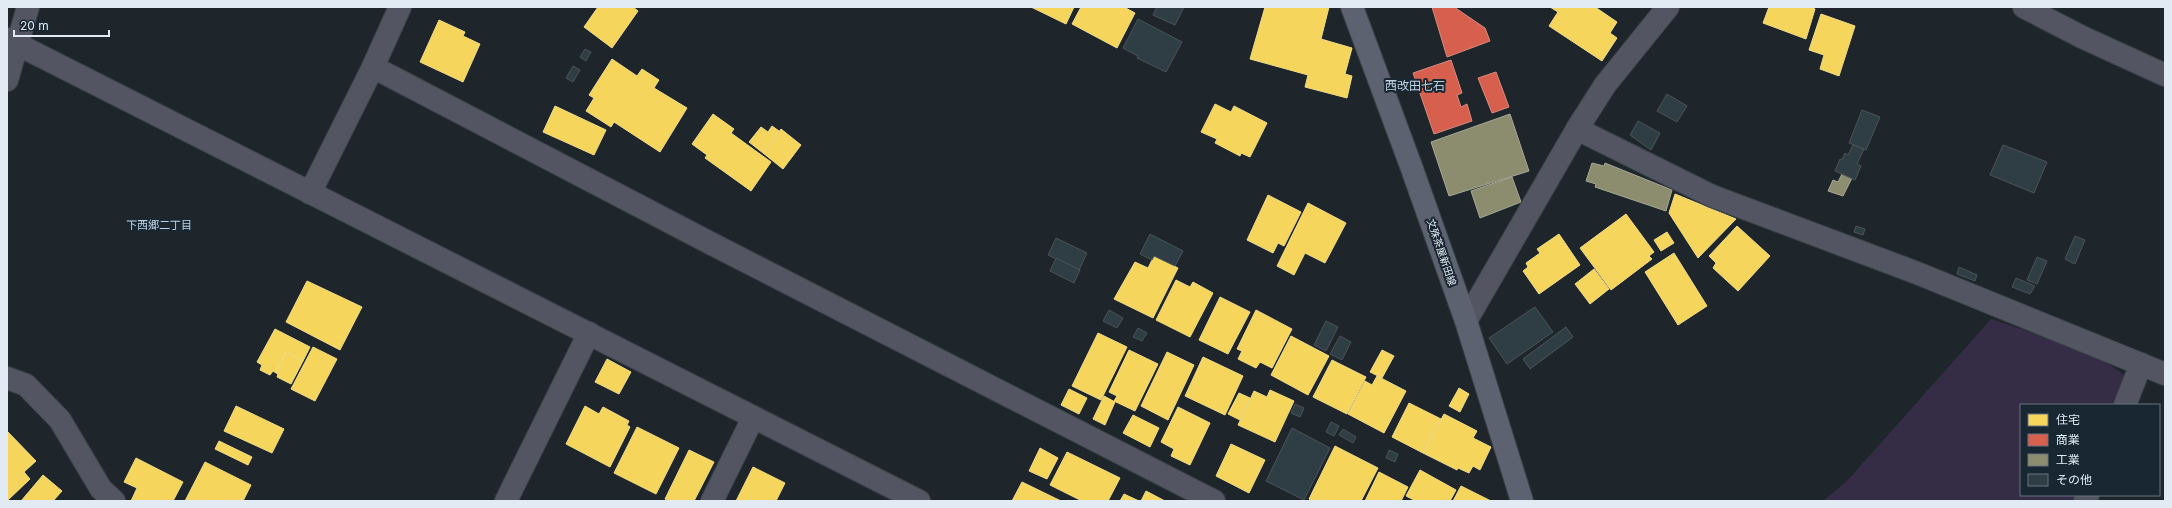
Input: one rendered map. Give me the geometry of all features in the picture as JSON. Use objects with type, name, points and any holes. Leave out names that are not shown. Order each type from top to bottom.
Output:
[{"type":"main road","name":"文殊茶屋新田線","points":[[1352,7],[1412,166],[1466,321],[1522,501]]},
{"type":"street","points":[[7,80],[12,41],[28,7]]},
{"type":"street","points":[[310,193],[373,67],[400,7]]},
{"type":"street","points":[[1466,321],[1577,130],[1605,85],[1668,7]]},
{"type":"street","points":[[2024,7],[2165,76]]},
{"type":"street","points":[[12,41],[919,501]]},
{"type":"street","points":[[373,67],[721,248],[1214,501]]},
{"type":"street","points":[[1577,130],[1712,196],[1917,273],[2165,374]]},
{"type":"street","points":[[506,501],[589,333]]},
{"type":"street","points":[[2125,404],[2141,364]]},
{"type":"street","points":[[7,378],[26,385],[60,420],[101,489],[114,501]]},
{"type":"street","points":[[712,501],[753,418]]},
{"type":"shaded area","points":[[1991,319],[2093,353],[2127,377],[2115,404],[2020,404],[2020,496],[2078,496],[2076,501],[1823,501],[1847,481]]},
{"type":"building: 住宅","points":[[598,7],[633,7],[638,11],[612,48],[584,27]]},
{"type":"building: 住宅","points":[[1031,7],[1074,7],[1066,24]]},
{"type":"building: 住宅","points":[[1081,7],[1124,7],[1135,13],[1117,48],[1072,24]]},
{"type":"building: 住宅","points":[[1265,7],[1329,7],[1321,39],[1352,48],[1345,74],[1352,76],[1347,98],[1305,87],[1308,75],[1250,59]]},
{"type":"building: 住宅","points":[[1550,7],[1595,7],[1617,22],[1610,33],[1617,38],[1602,61],[1549,26],[1558,12]]},
{"type":"building: 住宅","points":[[1769,7],[1809,7],[1815,9],[1806,39],[1763,23]]},
{"type":"building: 住宅","points":[[1821,14],[1855,26],[1839,76],[1820,69],[1824,55],[1809,50]]},
{"type":"building: 住宅","points":[[439,20],[465,32],[463,36],[480,44],[463,82],[420,62]]},
{"type":"building: 住宅","points":[[612,59],[637,76],[642,69],[659,80],[654,88],[687,108],[660,152],[614,122],[611,127],[586,111],[594,98],[589,95]]},
{"type":"building: 住宅","points":[[1215,104],[1231,112],[1234,106],[1267,123],[1250,157],[1241,153],[1240,156],[1215,143],[1217,139],[1201,132]]},
{"type":"building: 住宅","points":[[555,106],[606,130],[594,155],[543,132]]},
{"type":"building: 住宅","points":[[713,114],[734,129],[731,133],[771,162],[751,191],[705,158],[707,155],[692,144]]},
{"type":"building: 住宅","points":[[772,126],[779,131],[763,153],[749,142],[761,127],[768,132]]},
{"type":"building: 住宅","points":[[781,129],[801,145],[783,169],[763,153]]},
{"type":"building: 住宅","points":[[1675,194],[1736,219],[1698,258],[1669,213]]},
{"type":"building: 住宅","points":[[1268,195],[1301,212],[1284,246],[1278,243],[1273,253],[1247,240]]},
{"type":"building: 住宅","points":[[1308,203],[1346,223],[1325,263],[1305,253],[1294,275],[1277,266]]},
{"type":"building: 住宅","points":[[1626,214],[1654,252],[1649,256],[1652,259],[1611,290],[1580,248]]},
{"type":"building: 住宅","points":[[1737,226],[1770,256],[1738,291],[1713,268],[1716,263],[1709,256]]},
{"type":"building: 住宅","points":[[1667,232],[1674,243],[1661,251],[1654,240]]},
{"type":"building: 住宅","points":[[1559,234],[1580,265],[1539,294],[1523,271],[1528,267],[1526,263],[1540,253],[1537,249]]},
{"type":"building: 住宅","points":[[1674,253],[1707,306],[1678,325],[1645,272]]},
{"type":"building: 住宅","points":[[1154,256],[1178,268],[1153,318],[1114,299],[1135,262],[1148,268]]},
{"type":"building: 住宅","points":[[1594,269],[1609,289],[1590,304],[1575,284]]},
{"type":"building: 住宅","points":[[1176,280],[1190,287],[1193,282],[1213,293],[1190,337],[1156,320]]},
{"type":"building: 住宅","points":[[307,281],[362,307],[340,350],[286,322]]},
{"type":"building: 住宅","points":[[1220,297],[1250,312],[1228,354],[1199,340]]},
{"type":"building: 住宅","points":[[1256,310],[1292,329],[1272,368],[1260,362],[1256,368],[1238,359],[1242,351],[1237,349]]},
{"type":"building: 住宅","points":[[275,329],[310,347],[303,361],[286,352],[276,373],[273,371],[270,375],[260,370],[262,365],[257,362]]},
{"type":"building: 住宅","points":[[1098,333],[1127,347],[1101,400],[1072,386]]},
{"type":"building: 住宅","points":[[1291,336],[1329,356],[1308,395],[1271,375]]},
{"type":"building: 住宅","points":[[313,347],[337,359],[315,401],[291,389]]},
{"type":"building: 住宅","points":[[1129,350],[1158,364],[1135,411],[1114,401],[1117,396],[1109,392]]},
{"type":"building: 住宅","points":[[1382,350],[1394,356],[1382,378],[1370,372]]},
{"type":"building: 住宅","points":[[286,352],[303,361],[291,384],[277,377],[278,374],[276,373]]},
{"type":"building: 住宅","points":[[1167,352],[1194,365],[1168,420],[1141,406]]},
{"type":"building: 住宅","points":[[1203,357],[1243,376],[1225,415],[1185,396]]},
{"type":"building: 住宅","points":[[607,359],[631,372],[619,394],[595,382]]},
{"type":"building: 住宅","points":[[1332,360],[1366,377],[1347,414],[1313,397]]},
{"type":"building: 住宅","points":[[1377,376],[1406,391],[1384,433],[1348,414],[1365,381],[1372,385]]},
{"type":"building: 住宅","points":[[1459,388],[1469,394],[1460,412],[1449,406]]},
{"type":"building: 住宅","points":[[1069,389],[1087,398],[1079,414],[1061,405]]},
{"type":"building: 住宅","points":[[1270,390],[1294,401],[1275,442],[1238,425],[1254,391],[1267,397]]},
{"type":"building: 住宅","points":[[1239,393],[1250,398],[1240,420],[1228,414]]},
{"type":"building: 住宅","points":[[1104,396],[1115,402],[1105,425],[1093,419]]},
{"type":"building: 住宅","points":[[1409,403],[1441,419],[1423,453],[1392,437]]},
{"type":"building: 住宅","points":[[236,406],[284,429],[272,453],[224,431]]},
{"type":"building: 住宅","points":[[585,406],[599,414],[603,407],[629,421],[627,425],[630,427],[610,467],[566,444]]},
{"type":"building: 住宅","points":[[1178,407],[1210,423],[1190,465],[1171,456],[1174,449],[1161,442]]},
{"type":"building: 住宅","points":[[1444,414],[1477,431],[1473,438],[1491,447],[1480,470],[1473,466],[1469,473],[1458,468],[1457,470],[1423,453]]},
{"type":"building: 住宅","points":[[1133,415],[1159,428],[1150,447],[1123,433]]},
{"type":"building: 住宅","points":[[637,427],[679,448],[656,494],[614,473]]},
{"type":"building: 住宅","points":[[7,431],[36,461],[24,472],[30,479],[7,501]]},
{"type":"building: 住宅","points":[[219,441],[252,457],[248,465],[215,449]]},
{"type":"building: 住宅","points":[[1231,444],[1265,460],[1249,493],[1216,476]]},
{"type":"building: 住宅","points":[[1335,446],[1378,468],[1361,501],[1312,501],[1309,499]]},
{"type":"building: 住宅","points":[[1040,448],[1058,458],[1047,479],[1029,471]]},
{"type":"building: 住宅","points":[[689,450],[714,462],[694,501],[669,501],[665,499]]},
{"type":"building: 住宅","points":[[1067,452],[1120,478],[1108,501],[1082,501],[1050,485]]},
{"type":"building: 住宅","points":[[136,458],[183,482],[173,501],[131,501],[137,488],[124,482]]},
{"type":"building: 住宅","points":[[205,462],[251,485],[243,501],[185,501]]},
{"type":"building: 住宅","points":[[753,467],[785,483],[776,501],[736,501]]},
{"type":"building: 住宅","points":[[1420,470],[1456,490],[1450,501],[1416,501],[1406,496]]},
{"type":"building: 住宅","points":[[1379,472],[1408,487],[1401,501],[1365,501]]},
{"type":"building: 住宅","points":[[43,475],[62,491],[53,501],[21,501]]},
{"type":"building: 住宅","points":[[1022,482],[1061,501],[1012,501]]},
{"type":"building: 住宅","points":[[1461,486],[1491,501],[1453,501]]},
{"type":"building: 住宅","points":[[1146,491],[1165,501],[1141,501]]},
{"type":"building: 住宅","points":[[1124,494],[1139,501],[1120,501]]},
{"type":"building: 商業","points":[[1432,7],[1454,7],[1485,28],[1490,41],[1447,57]]},
{"type":"building: 商業","points":[[1451,60],[1462,93],[1457,95],[1461,107],[1467,104],[1472,121],[1434,134],[1413,73]]},
{"type":"building: 商業","points":[[1496,72],[1509,107],[1492,113],[1478,78]]},
{"type":"building: 工業","points":[[1510,114],[1529,171],[1449,196],[1431,142]]},
{"type":"building: 工業","points":[[1592,163],[1604,166],[1605,163],[1672,190],[1666,211],[1595,187],[1596,184],[1586,181]]},
{"type":"building: 工業","points":[[1842,174],[1852,178],[1843,196],[1828,191],[1833,180],[1838,182]]},
{"type":"building: 工業","points":[[1512,177],[1521,202],[1480,218],[1471,191]]},
{"type":"building: その他","points":[[1157,7],[1184,7],[1175,25],[1153,15]]},
{"type":"building: その他","points":[[1138,19],[1182,42],[1166,72],[1137,58],[1138,56],[1123,48]]},
{"type":"building: その他","points":[[585,49],[591,52],[586,61],[580,57]]},
{"type":"building: その他","points":[[573,66],[580,70],[573,82],[566,78]]},
{"type":"building: その他","points":[[1667,94],[1687,106],[1677,122],[1657,111]]},
{"type":"building: その他","points":[[1862,110],[1880,117],[1866,150],[1849,143]]},
{"type":"building: その他","points":[[1638,121],[1660,133],[1651,150],[1630,135]]},
{"type":"building: その他","points":[[1853,145],[1864,149],[1857,164],[1861,166],[1855,180],[1835,171],[1840,159],[1842,160],[1845,153],[1848,155]]},
{"type":"building: その他","points":[[2003,145],[2047,162],[2034,193],[1990,175]]},
{"type":"building: その他","points":[[1856,226],[1865,229],[1863,235],[1854,232]]},
{"type":"building: その他","points":[[1150,234],[1183,251],[1175,266],[1154,256],[1152,260],[1140,254]]},
{"type":"building: その他","points":[[2075,236],[2085,240],[2075,264],[2065,259]]},
{"type":"building: その他","points":[[1056,238],[1087,253],[1079,270],[1048,255]]},
{"type":"building: その他","points":[[2037,257],[2047,261],[2037,284],[2027,280]]},
{"type":"building: その他","points":[[1056,258],[1080,270],[1074,283],[1050,271]]},
{"type":"building: その他","points":[[1959,267],[1977,275],[1975,281],[1957,274]]},
{"type":"building: その他","points":[[2016,278],[2035,286],[2030,294],[2012,287]]},
{"type":"building: その他","points":[[1535,307],[1553,332],[1507,364],[1489,338]]},
{"type":"building: その他","points":[[1109,310],[1123,318],[1117,328],[1103,321]]},
{"type":"building: その他","points":[[1326,321],[1338,327],[1326,351],[1314,345]]},
{"type":"building: その他","points":[[1566,327],[1573,337],[1530,369],[1523,359]]},
{"type":"building: その他","points":[[1138,328],[1147,333],[1142,341],[1133,337]]},
{"type":"building: その他","points":[[1340,336],[1351,342],[1342,360],[1330,354]]},
{"type":"building: その他","points":[[1295,404],[1304,408],[1300,417],[1291,413]]},
{"type":"building: その他","points":[[1331,422],[1339,426],[1334,436],[1326,432]]},
{"type":"building: その他","points":[[1292,428],[1330,448],[1304,500],[1266,481]]},
{"type":"building: その他","points":[[1343,429],[1356,437],[1353,443],[1339,435]]},
{"type":"building: その他","points":[[1389,450],[1398,454],[1395,462],[1386,458]]},
{"type":"district","name":"西改田七石","points":[[1415,86]]},
{"type":"district","name":"下西郷二丁目","points":[[159,225]]}]
